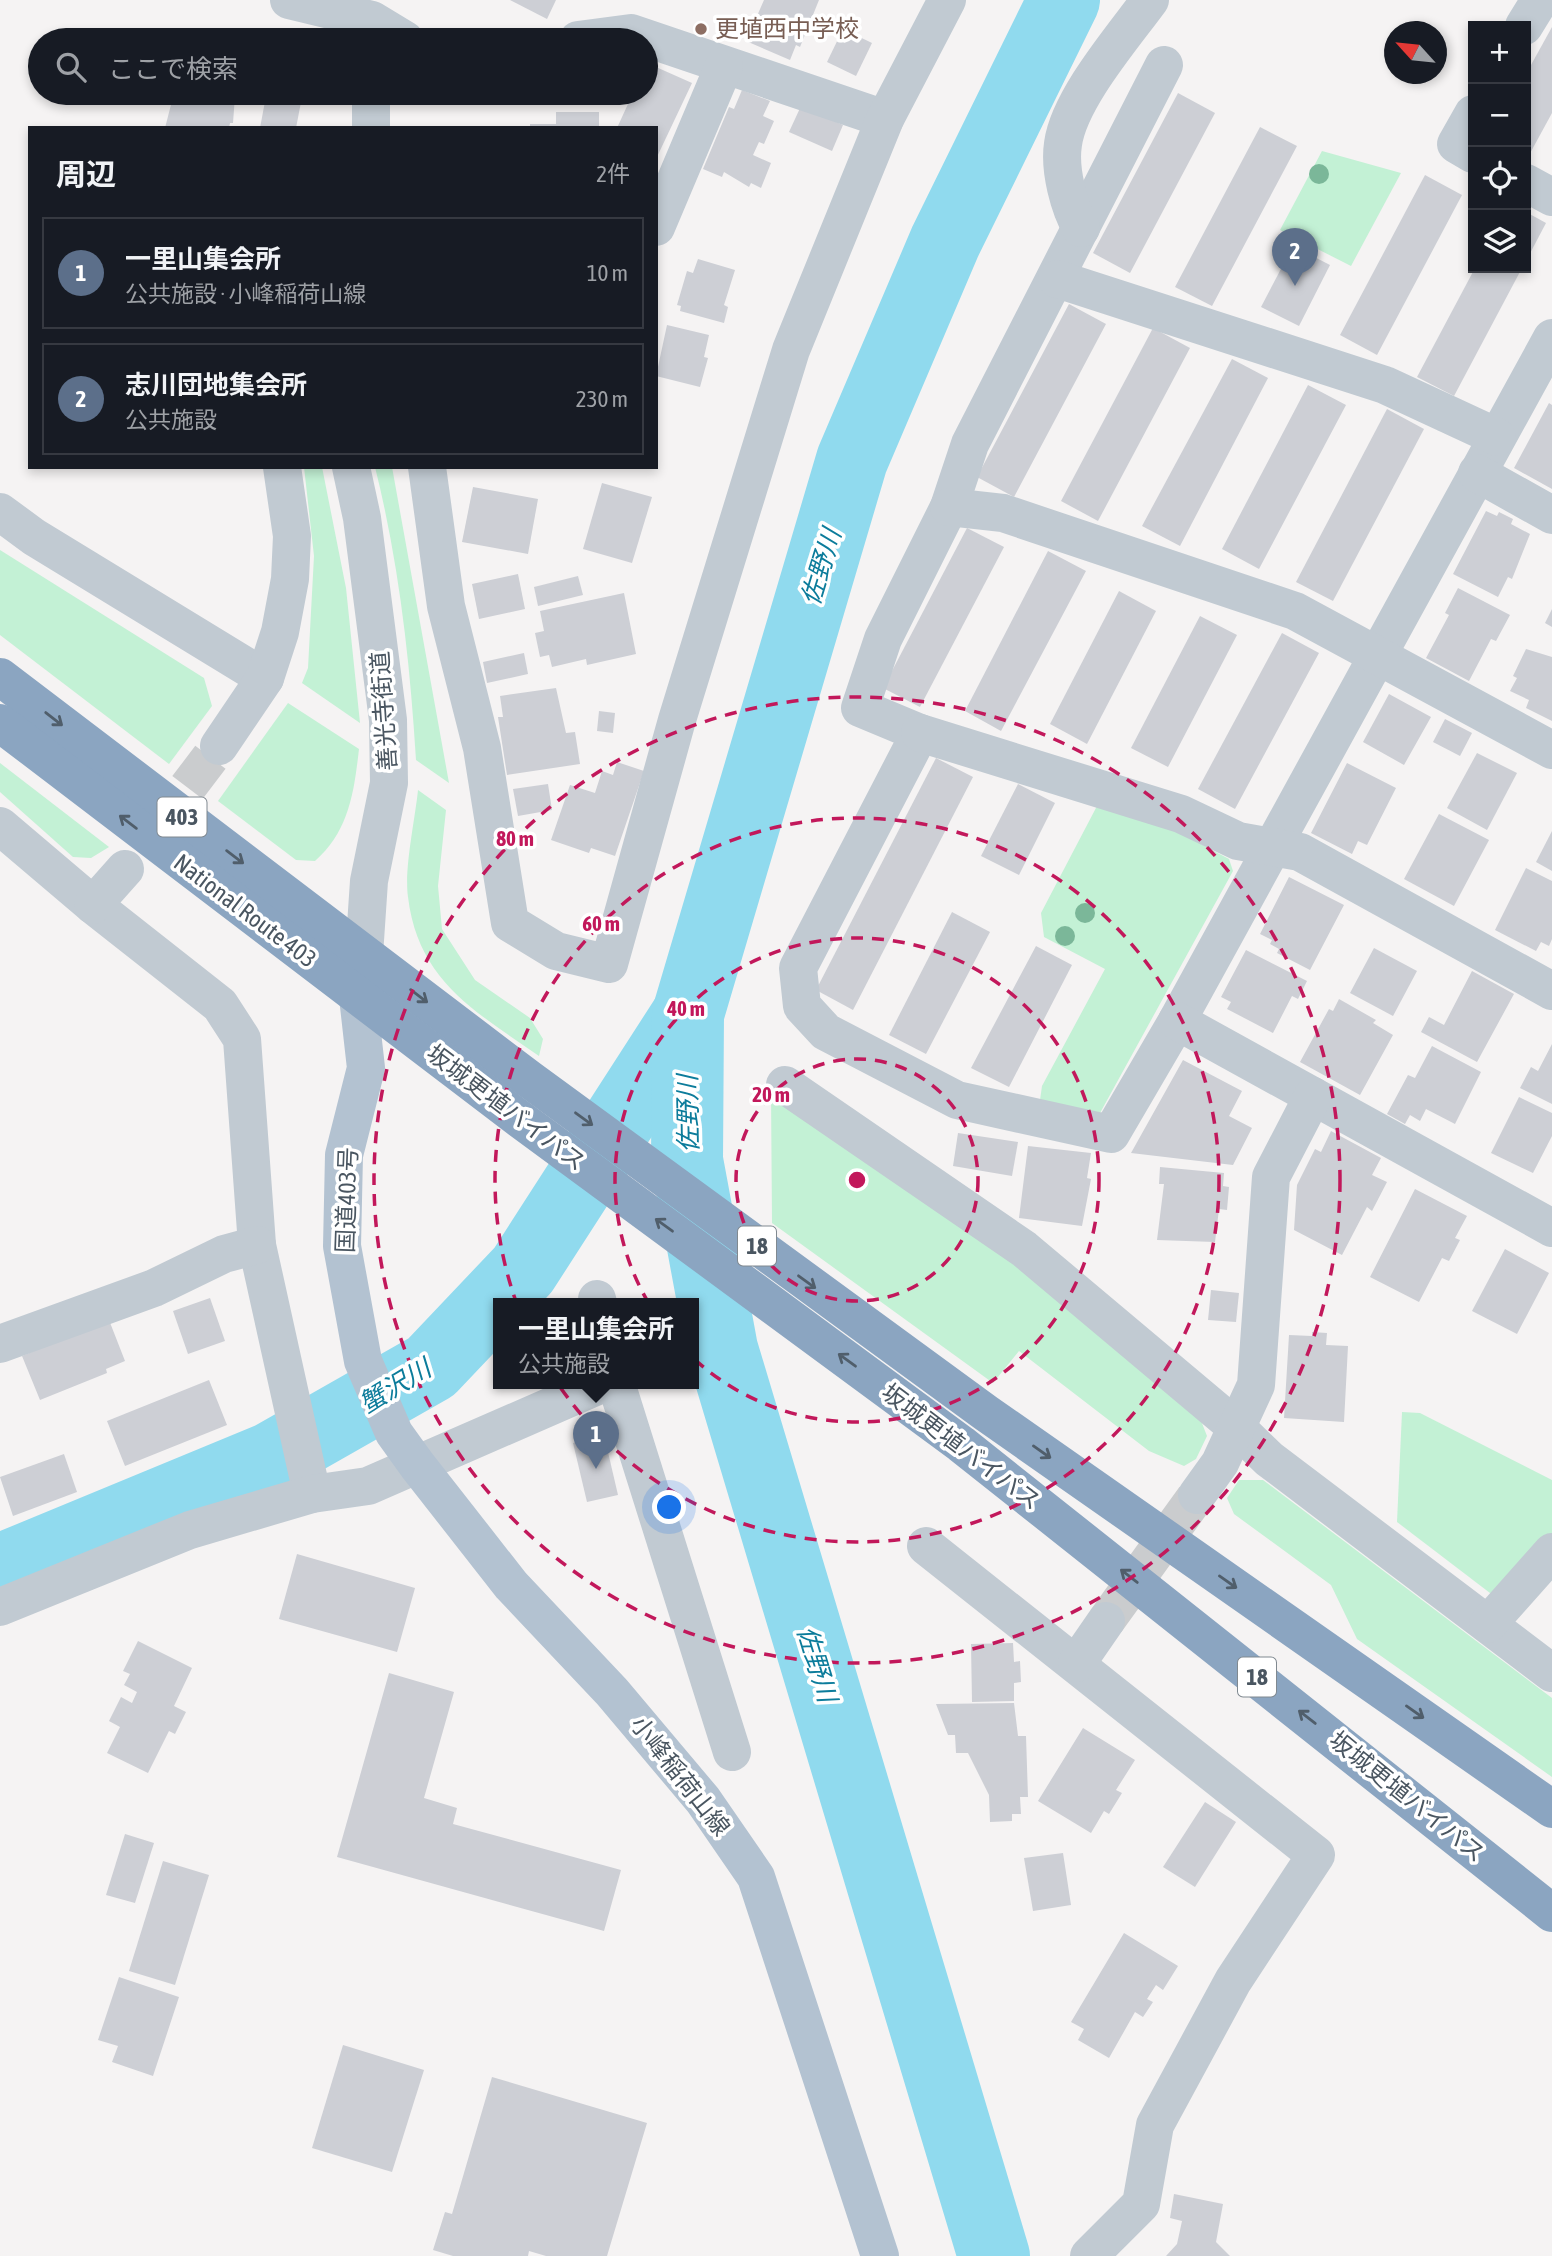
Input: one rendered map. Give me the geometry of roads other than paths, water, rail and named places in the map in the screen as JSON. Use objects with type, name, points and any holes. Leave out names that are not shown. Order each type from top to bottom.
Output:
[{"type":"highway","name":"National Route 403","points":[[0,677],[364,955]]},
{"type":"highway","name":"National Route 403","points":[[0,723],[358,997]]},
{"type":"highway","name":"坂城更埴バイパス","points":[[364,955],[986,1413],[1552,1809]]},
{"type":"highway","name":"坂城更埴バイパス","points":[[358,997],[961,1444],[1552,1913]]},
{"type":"main road","name":"国道403号","points":[[363,1361],[342,1246],[344,1155],[366,1068],[358,997],[364,955]]},
{"type":"main road","name":"小峰稲荷山線","points":[[363,1361],[394,1433],[417,1465],[511,1585],[612,1692],[703,1800],[756,1877],[880,2256]]},
{"type":"street","points":[[289,0],[371,20]]},
{"type":"street","points":[[427,469],[446,606],[481,748],[510,923],[556,951],[609,964],[677,720],[791,349],[885,119],[947,0]]},
{"type":"street","points":[[1081,229],[1069,206],[1063,145],[1082,95],[1150,0]]},
{"type":"street","points":[[1527,21],[1540,0]]},
{"type":"street","points":[[658,43],[885,119]]},
{"type":"street","points":[[1164,65],[1057,279],[970,444],[949,507],[883,639],[860,708],[920,733],[1181,814],[1238,841],[1300,852],[1552,991]]},
{"type":"street","points":[[658,222],[724,66]]},
{"type":"street","points":[[371,126],[372,105]]},
{"type":"street","points":[[1468,123],[1456,144],[1468,151]]},
{"type":"street","points":[[1531,186],[1552,197]]},
{"type":"street","points":[[1057,279],[1385,385],[1497,437]]},
{"type":"street","points":[[920,733],[798,968],[802,1006],[826,1032],[957,1100],[1111,1134],[1177,1021],[1552,338]]},
{"type":"street","points":[[219,746],[265,678],[281,632],[290,579],[292,536],[282,469]]},
{"type":"street","name":"善光寺街道","points":[[351,469],[362,518],[388,720],[389,783],[369,881],[364,955]]},
{"type":"street","points":[[1477,473],[1552,515]]},
{"type":"street","points":[[949,507],[1003,513],[1282,606],[1377,653],[1552,750]]},
{"type":"street","points":[[0,512],[34,537],[265,678]]},
{"type":"street","points":[[0,826],[93,905],[220,1005],[242,1039],[257,1245],[289,1400],[310,1485]]},
{"type":"street","points":[[93,905],[125,869]]},
{"type":"street","points":[[1177,1021],[1552,1228]]},
{"type":"street","points":[[785,1085],[1024,1249],[1237,1428],[1269,1459],[1552,1673]]},
{"type":"street","points":[[1197,1495],[1220,1463],[1256,1385],[1270,1177],[1313,1096]]},
{"type":"street","points":[[0,1345],[154,1288],[224,1254],[257,1245]]},
{"type":"street","points":[[0,1607],[310,1485],[368,1486],[590,1389]]},
{"type":"street","points":[[618,1389],[732,1752]]},
{"type":"street","points":[[926,1546],[1316,1855],[1233,1981],[1155,2125],[1140,2204],[1089,2256]]},
{"type":"street","points":[[1488,1624],[1552,1552]]},
{"type":"street","points":[[1077,1663],[1106,1621]]},
{"type":"waterway","name":"佐野川","points":[[994,2256],[722,1349],[687,1160],[688,1014],[852,460],[945,242],[1064,0]]},
{"type":"waterway","name":"蟹沢川","points":[[496,1298],[523,1270],[688,1014]]},
{"type":"waterway","name":"蟹沢川","points":[[0,1570],[271,1458],[431,1367],[493,1302]]},
{"type":"tunnel","points":[[153,833],[219,746]]},
{"type":"tunnel","points":[[1106,1621],[1197,1495]]},
{"type":"place","name":"更埴西中学校","points":[[701,29]]},
{"type":"place","name":"志川団地集会所","points":[[1295,286]]},
{"type":"place","name":"一里山集会所","points":[[596,1469]]}]
